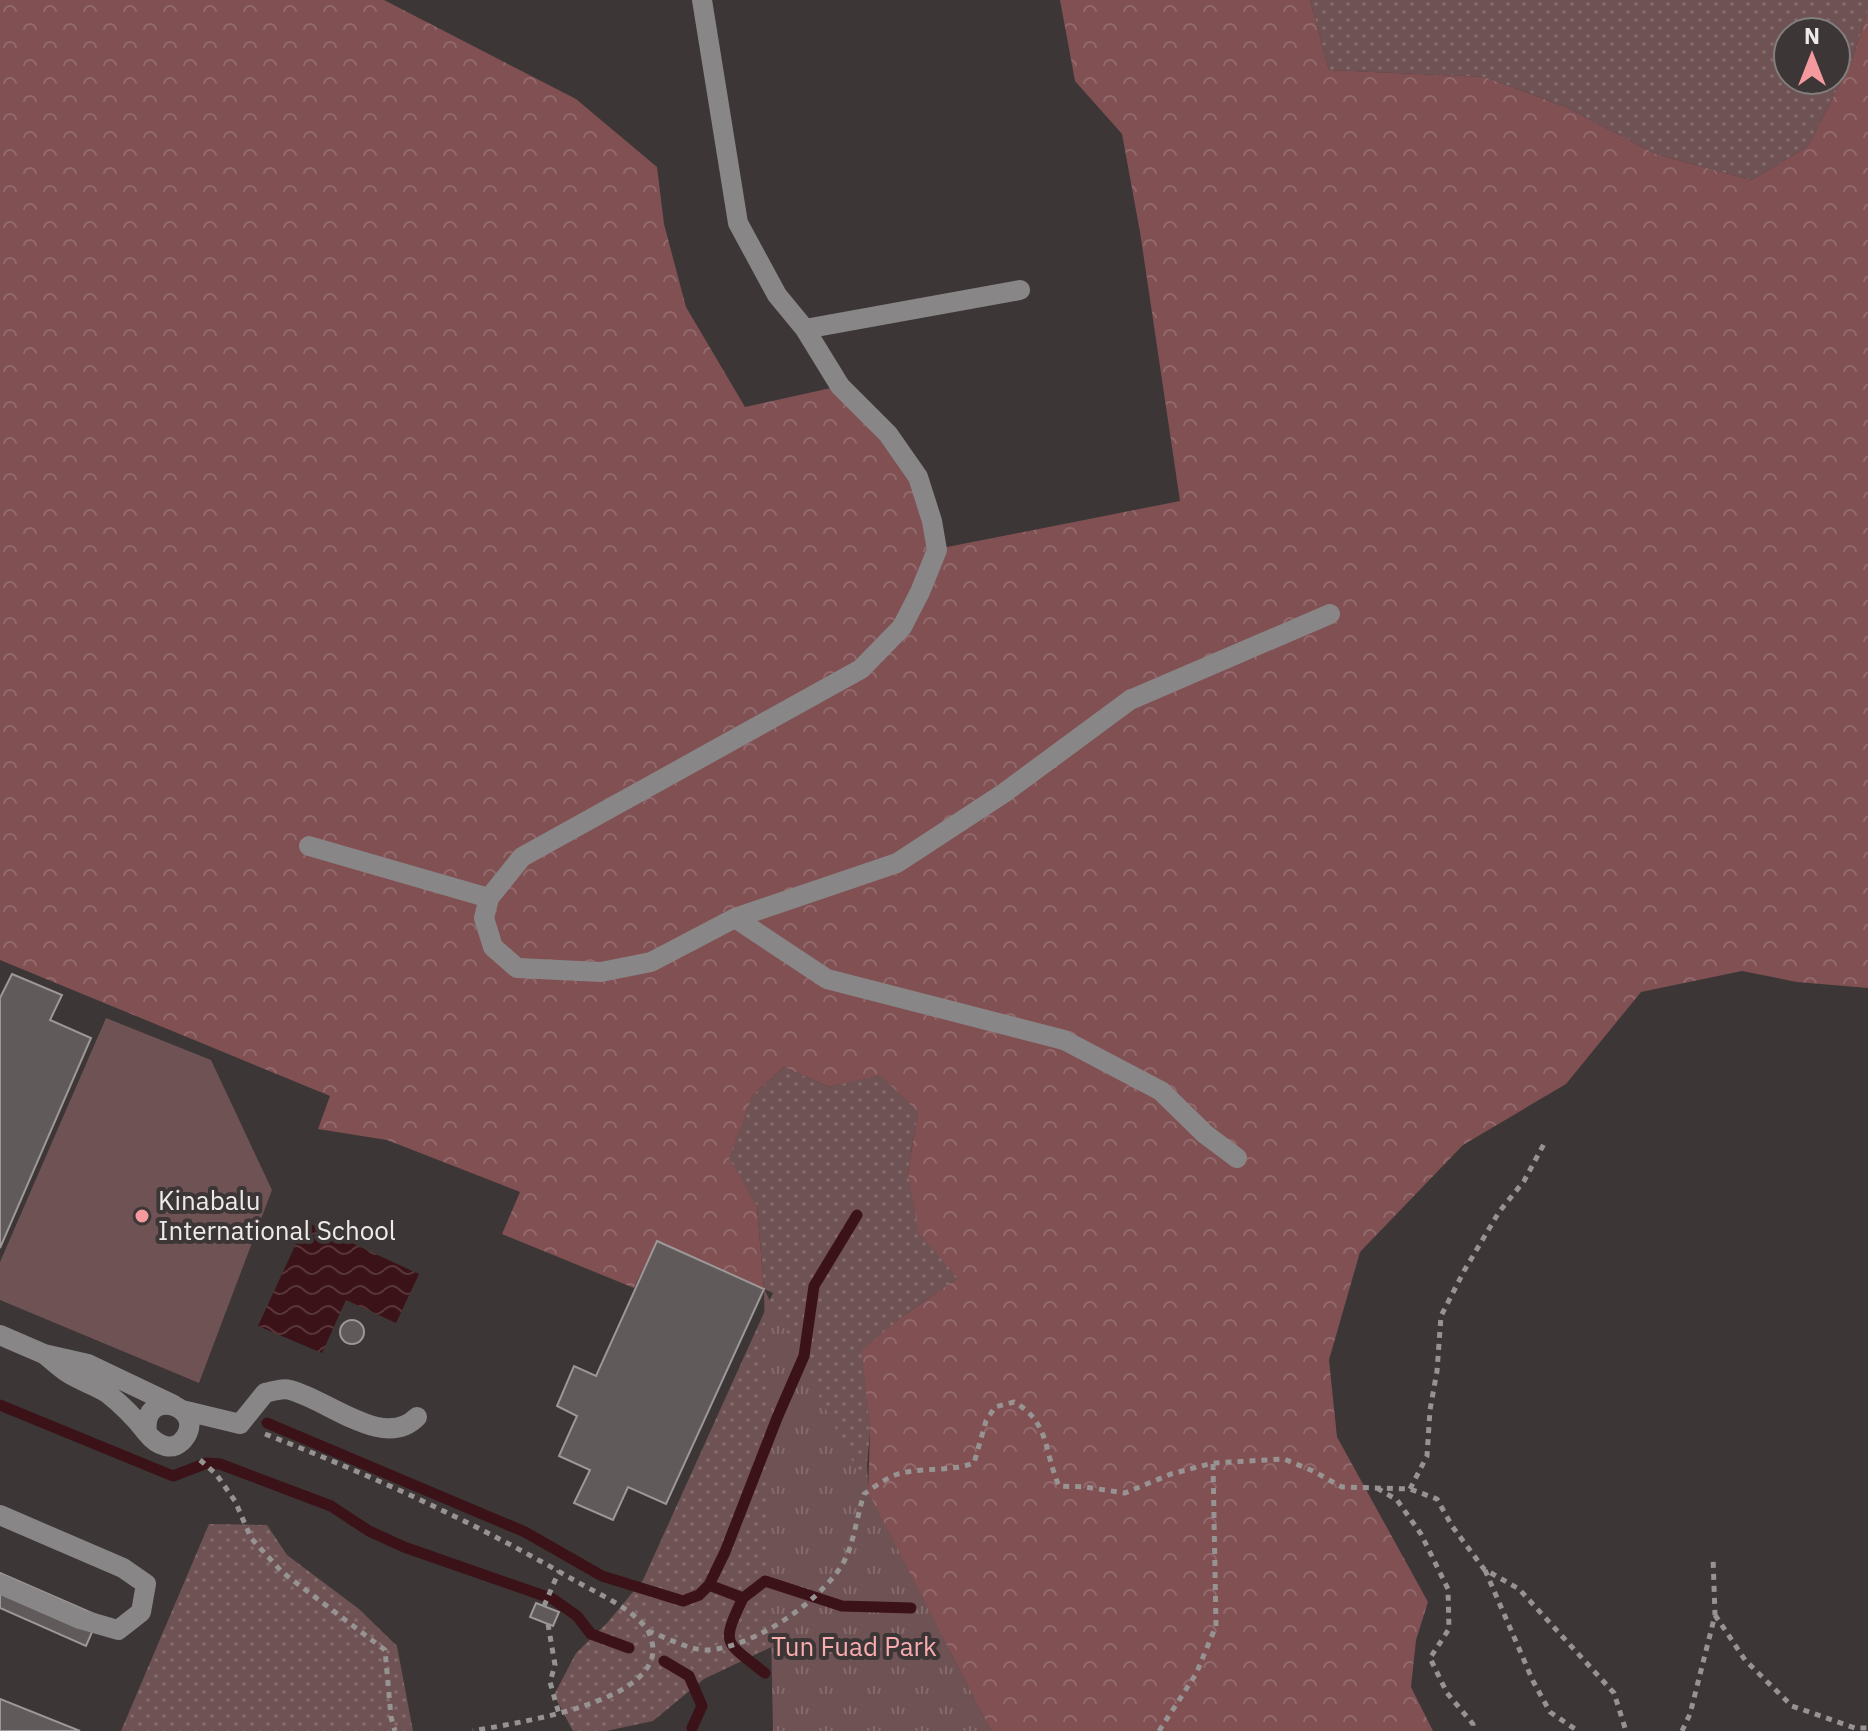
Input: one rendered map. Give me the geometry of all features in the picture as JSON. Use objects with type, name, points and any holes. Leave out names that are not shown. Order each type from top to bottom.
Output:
[{"type":"street","points":[[702,0],[738,223],[777,295],[805,329],[840,386],[888,434],[918,477],[932,521],[937,550],[902,627],[861,669],[522,857],[489,898],[484,918],[493,947],[517,968],[545,971],[601,972],[651,962],[735,918],[897,863],[1004,793],[1130,700],[1330,614]]},
{"type":"street","points":[[805,329],[1020,290]]},
{"type":"street","points":[[309,846],[489,898]]},
{"type":"street","points":[[735,918],[827,979],[1064,1040],[1161,1091],[1205,1134],[1237,1158]]},
{"type":"street","points":[[0,1335],[44,1354],[88,1364],[178,1407],[188,1418],[189,1427],[179,1443],[171,1447],[161,1446],[105,1392],[66,1372],[44,1354]]},
{"type":"street","points":[[147,1433],[146,1423],[155,1407],[165,1404],[240,1424],[265,1393],[288,1389],[372,1426],[392,1430],[409,1426],[417,1417]]},
{"type":"street","points":[[0,1515],[123,1568],[146,1584],[141,1612],[118,1630],[80,1619],[0,1584]]},
{"type":"path","points":[[1410,1489],[1427,1456],[1441,1316],[1499,1212],[1524,1181],[1545,1142]]},
{"type":"path","points":[[240,1424],[332,1460],[478,1527],[623,1608],[648,1631],[704,1650],[731,1646],[771,1629],[814,1596],[847,1555],[864,1494],[895,1475],[932,1468],[959,1468],[974,1463],[986,1421],[995,1407],[1014,1402],[1027,1409],[1039,1423],[1049,1463],[1059,1486],[1125,1493],[1171,1474],[1213,1463],[1284,1459],[1342,1487],[1410,1489],[1437,1499],[1452,1526],[1484,1569],[1533,1681],[1550,1712],[1578,1731]]},
{"type":"path","points":[[1159,1731],[1196,1674],[1216,1626],[1213,1463]]},
{"type":"path","points":[[216,1474],[235,1501],[251,1538],[282,1572],[385,1650],[395,1731]]},
{"type":"path","points":[[1376,1487],[1397,1500],[1421,1534],[1448,1589],[1449,1629],[1430,1658],[1447,1693],[1473,1724],[1473,1731]]},
{"type":"path","points":[[1682,1731],[1690,1714],[1715,1615],[1713,1557]]},
{"type":"path","points":[[1484,1569],[1519,1589],[1614,1693],[1626,1731]]},
{"type":"path","points":[[545,1603],[559,1571]]},
{"type":"path","points":[[1715,1615],[1745,1660],[1792,1706],[1855,1728],[1868,1728]]},
{"type":"path","points":[[548,1624],[555,1665],[550,1682],[559,1714]]},
{"type":"path","points":[[473,1731],[559,1714],[619,1693],[644,1672],[653,1653],[648,1631]]},
{"type":"green space","points":[[0,0],[384,0],[576,99],[657,167],[664,224],[686,307],[745,407],[840,386],[918,477],[937,549],[1180,501],[1140,232],[1122,134],[1075,81],[1060,0],[1310,0],[1329,70],[1485,77],[1566,107],[1656,154],[1751,180],[1807,147],[1834,96],[1852,96],[1852,60],[1868,10],[1868,988],[1797,982],[1742,971],[1641,992],[1566,1084],[1463,1145],[1360,1252],[1329,1360],[1337,1437],[1428,1602],[1416,1640],[1411,1687],[1433,1731],[991,1731],[868,1493],[870,1432],[862,1350],[903,1316],[958,1278],[919,1234],[908,1172],[918,1112],[880,1075],[829,1087],[784,1067],[753,1095],[729,1158],[757,1206],[764,1289],[657,1241],[634,1288],[502,1234],[520,1192],[387,1140],[318,1129],[330,1096],[0,960]]},
{"type":"green space","points":[[1310,0],[1868,0],[1868,10],[1852,60],[1852,16],[1772,16],[1772,96],[1834,96],[1807,147],[1751,180],[1656,154],[1566,107],[1485,77],[1329,70]]},
{"type":"green space","name":"Kinabalu International School","points":[[106,1018],[211,1060],[272,1190],[199,1383],[0,1300],[0,1262]]},
{"type":"green space","points":[[784,1067],[829,1087],[880,1074],[918,1112],[908,1172],[958,1278],[903,1316],[863,1351],[870,1432],[867,1465],[871,1533],[803,1632],[704,1679],[653,1721],[606,1731],[573,1731],[554,1695],[576,1653],[607,1623],[643,1580],[773,1293],[764,1289],[757,1206],[728,1158],[753,1095]]},
{"type":"green space","name":"Tun Fuad Park","points":[[764,1289],[991,1731],[773,1731]]},
{"type":"green space","points":[[209,1524],[267,1525],[287,1555],[359,1609],[397,1646],[413,1731],[121,1731]]},
{"type":"water","points":[[306,1222],[419,1274],[396,1323],[346,1300],[322,1353],[258,1326]]},
{"type":"building","points":[[12,974],[62,995],[50,1020],[91,1038],[0,1248],[0,998]]},
{"type":"building","points":[[657,1241],[764,1289],[666,1504],[628,1487],[613,1520],[574,1503],[590,1470],[559,1456],[577,1416],[557,1406],[574,1366],[596,1376]]},
{"type":"building","points":[[352,1320],[361,1323],[364,1332],[361,1341],[352,1344],[343,1341],[340,1332],[343,1323]]},
{"type":"building","points":[[0,1573],[99,1616],[86,1646],[0,1608]]},
{"type":"building","points":[[536,1603],[559,1612],[553,1626],[530,1617]]},
{"type":"building","points":[[0,1699],[80,1731],[0,1731]]},
{"type":"waterway","points":[[709,1585],[804,1356],[814,1286],[857,1215]]},
{"type":"waterway","points":[[0,1405],[173,1476],[207,1463],[220,1464],[331,1506],[369,1531],[404,1547],[553,1599],[577,1616],[591,1634],[629,1648]]},
{"type":"waterway","points":[[267,1423],[525,1532],[602,1576],[683,1601],[699,1595],[709,1585],[743,1598],[765,1581],[842,1606],[911,1608]]},
{"type":"waterway","points":[[743,1598],[731,1625],[730,1642],[741,1655],[765,1673]]},
{"type":"waterway","points":[[664,1661],[689,1676],[702,1706],[692,1728]]},
{"type":"place","name":"Kinabalu International School","points":[[142,1216]]}]
